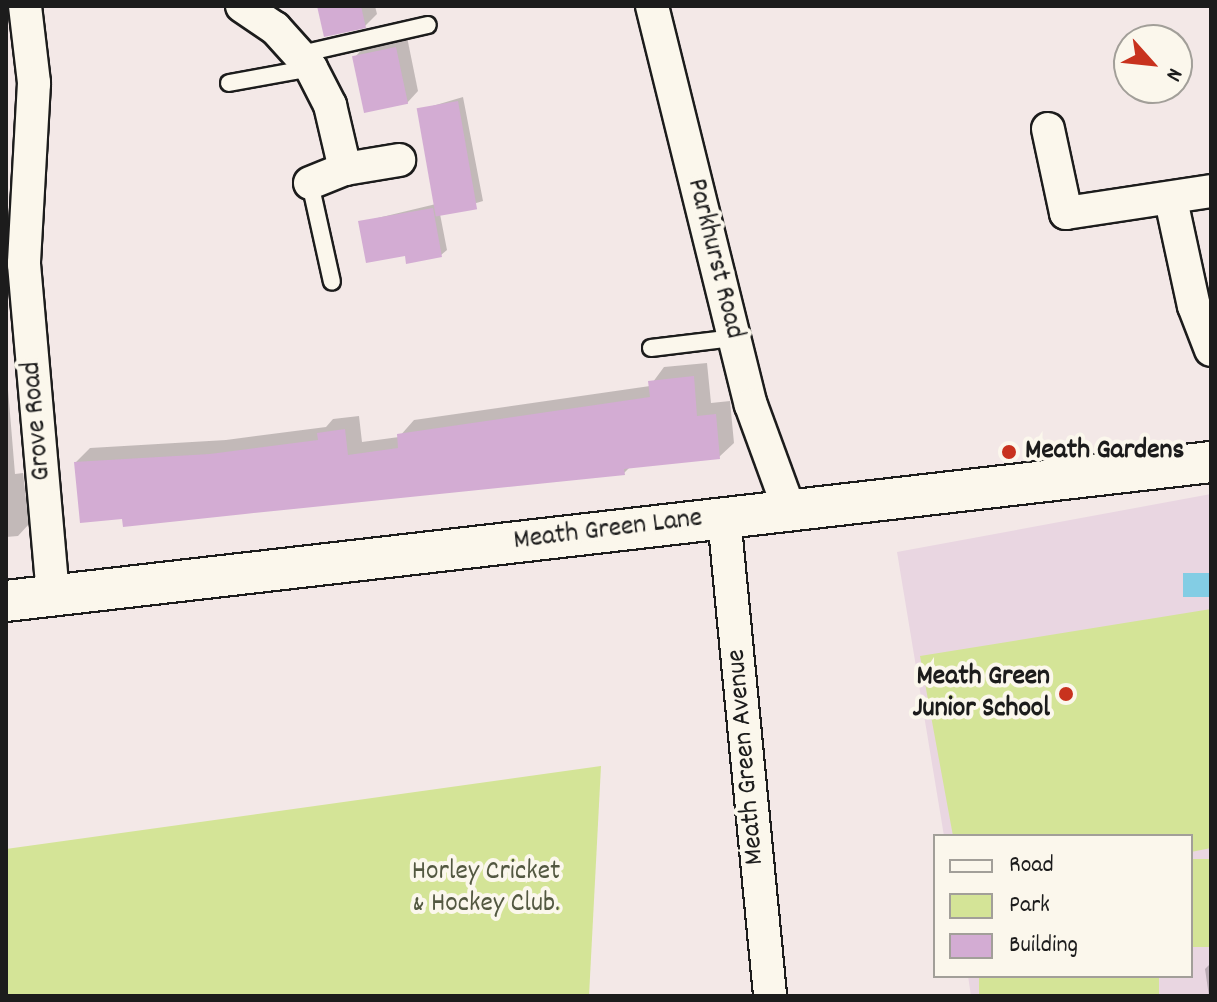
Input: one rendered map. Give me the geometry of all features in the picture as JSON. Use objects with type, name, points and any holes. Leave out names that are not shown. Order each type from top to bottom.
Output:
[{"type":"street","name":"Grove Road","points":[[25,6],[34,83],[16,236],[24,264],[53,597]]},
{"type":"street","points":[[242,6],[306,61],[330,105],[345,169]]},
{"type":"street","name":"Parkhurst Road","points":[[652,6],[751,405],[789,509]]},
{"type":"street","points":[[1048,129],[1066,213],[1171,200],[1211,191]]},
{"type":"street","points":[[310,183],[345,169],[399,160]]},
{"type":"street","points":[[1171,200],[1194,306],[1211,350]]},
{"type":"street","name":"Meath Green Lane","points":[[6,601],[1211,462]]},
{"type":"street","name":"Meath Green Avenue","points":[[724,517],[770,996]]},
{"type":"lane","points":[[229,83],[428,25]]},
{"type":"lane","points":[[310,183],[332,282]]},
{"type":"lane","points":[[651,348],[734,338]]},
{"type":"shaded area","name":"Meath Green Junior School","points":[[1211,494],[1211,996],[971,996],[968,978],[1193,978],[1193,834],[944,834],[897,552]]},
{"type":"green space","points":[[1211,609],[1211,848],[1193,852],[1193,834],[953,834],[920,656]]},
{"type":"green space","name":"Horley Cricket & Hockey Club.","points":[[601,766],[589,996],[6,996],[6,849]]},
{"type":"green space","points":[[1193,859],[1211,859],[1211,947],[1193,947]]},
{"type":"green space","points":[[979,978],[1159,978],[1159,996],[979,996]]},
{"type":"water","points":[[1183,573],[1211,573],[1211,597],[1183,597]]},
{"type":"building","points":[[317,6],[361,6],[366,28],[324,37]]},
{"type":"building","points":[[396,47],[408,104],[364,113],[352,56]]},
{"type":"building","points":[[458,101],[477,209],[436,217],[417,108]]},
{"type":"building","points":[[433,208],[442,257],[406,264],[405,256],[366,263],[358,221]]},
{"type":"building","points":[[694,376],[697,416],[716,414],[720,459],[624,469],[625,475],[123,527],[122,519],[80,523],[74,462],[210,454],[318,440],[317,433],[345,429],[348,455],[398,448],[397,434],[650,397],[648,381]]},
{"type":"place","name":"Meath Gardens","points":[[1009,452]]},
{"type":"place","name":"Meath Green Junior School","points":[[1066,694]]}]
